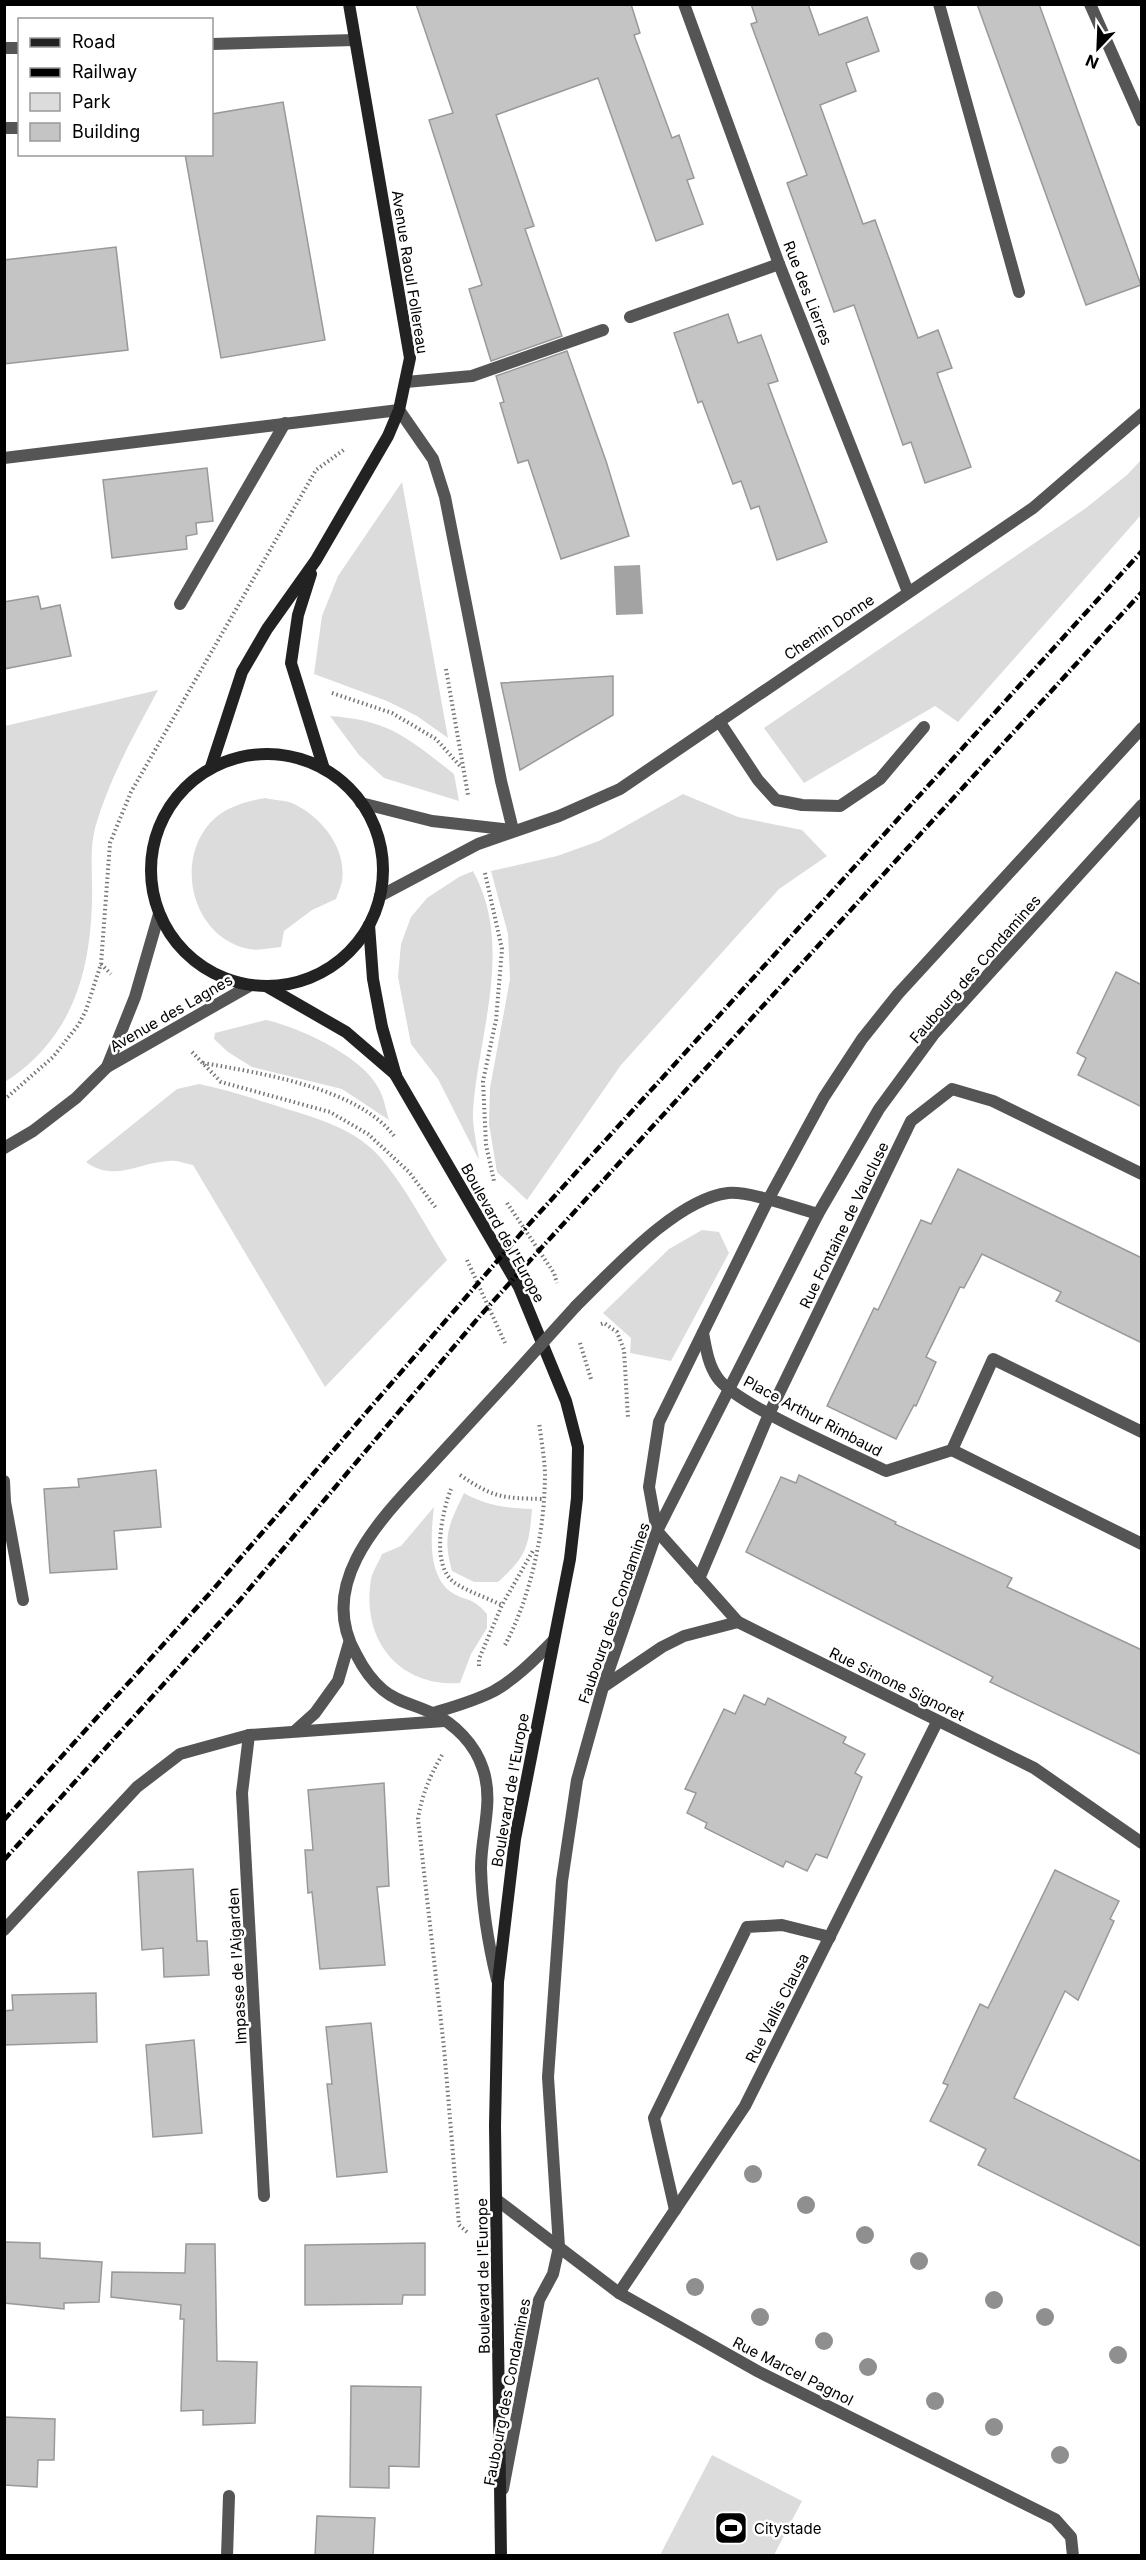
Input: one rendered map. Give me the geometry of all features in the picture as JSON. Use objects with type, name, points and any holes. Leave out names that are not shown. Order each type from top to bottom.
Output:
[{"type":"main road","name":"Avenue Raoul Follereau","points":[[211,767],[243,672],[267,629],[316,560],[388,436],[399,410],[406,382],[410,358],[407,337],[349,4]]},
{"type":"main road","name":"Avenue Raoul Follereau","points":[[316,560],[298,615],[291,663],[324,769]]},
{"type":"main road","points":[[256,753],[280,754],[303,759],[324,769],[345,784],[362,803],[374,824],[381,847],[383,872],[380,896],[369,925],[355,946],[330,967],[292,983],[251,985],[228,979],[205,969],[186,954],[170,936],[159,914],[151,887],[150,858],[156,831],[170,805],[188,783],[211,767],[233,758],[256,753]]},
{"type":"main road","name":"Boulevard de l'Europe","points":[[369,925],[373,979],[382,1027],[396,1076],[519,1287],[566,1401],[578,1447],[577,1498],[570,1559],[515,1839],[495,2025],[501,2556]]},
{"type":"main road","name":"Boulevard de l'Europe","points":[[266,986],[346,1032],[396,1076]]},
{"type":"street","name":"Rue des Lierres","points":[[684,4],[779,264],[908,592]]},
{"type":"street","points":[[939,4],[1019,292]]},
{"type":"street","points":[[1090,4],[1142,121]]},
{"type":"street","points":[[213,44],[355,40]]},
{"type":"street","points":[[630,317],[779,264]]},
{"type":"street","points":[[406,382],[472,376],[603,330]]},
{"type":"street","points":[[4,458],[399,410],[433,459],[445,497],[501,781],[513,830]]},
{"type":"street","name":"Chemin Donne","points":[[380,896],[478,844],[559,816],[621,789],[1033,508],[1142,414]]},
{"type":"street","points":[[180,604],[285,423]]},
{"type":"street","points":[[719,721],[758,780],[776,800],[802,805],[830,806],[840,806],[880,779],[924,727]]},
{"type":"street","points":[[657,1531],[649,1487],[658,1422],[768,1200],[825,1097],[862,1040],[898,994],[1142,728]]},
{"type":"street","name":"Chemin Donne","points":[[362,803],[432,821],[513,830]]},
{"type":"street","name":"Faubourg des Condamines","points":[[501,2499],[539,2300],[553,2274],[559,2247],[548,2077],[562,1881],[577,1780],[603,1687],[657,1531],[818,1214],[879,1109],[934,1034],[1142,805]]},
{"type":"street","name":"Avenue des Lagnes","points":[[107,1067],[135,997],[159,914]]},
{"type":"street","name":"Avenue des Lagnes","points":[[4,1148],[33,1131],[76,1098],[107,1067],[251,985]]},
{"type":"street","name":"Rue Fontaine de Vaucluse","points":[[699,1579],[769,1414],[911,1121],[952,1089],[993,1101],[1142,1174]]},
{"type":"street","points":[[498,1982],[485,1930],[481,1866],[489,1802],[483,1768],[466,1738],[457,1728],[433,1713],[406,1703],[384,1691],[368,1675],[349,1643],[343,1623],[344,1591],[354,1561],[380,1520],[576,1306],[663,1225],[689,1207],[730,1193],[768,1200],[818,1214]]},
{"type":"street","name":"Place Arthur Rimbaud","points":[[703,1333],[709,1360],[717,1378],[730,1389],[769,1414],[886,1471],[952,1450]]},
{"type":"street","points":[[1142,1432],[993,1359],[952,1450],[1142,1544]]},
{"type":"street","points":[[4,1481],[5,1502],[23,1600]]},
{"type":"street","name":"Rue Simone Signoret","points":[[657,1531],[738,1622],[1034,1768],[1142,1843]]},
{"type":"street","points":[[603,1687],[662,1647],[684,1636],[738,1622]]},
{"type":"street","points":[[433,1713],[495,1690],[529,1665],[554,1640]]},
{"type":"street","points":[[295,1731],[315,1713],[338,1681],[349,1643]]},
{"type":"street","points":[[4,1930],[137,1787],[180,1754],[249,1735],[444,1721]]},
{"type":"street","name":"Rue Vallis Clausa","points":[[619,2293],[745,2106],[937,1722]]},
{"type":"street","name":"Impasse de l'Aigarden","points":[[249,1735],[242,1793],[264,2196]]},
{"type":"street","points":[[675,2210],[654,2118],[747,1927],[783,1925],[830,1936]]},
{"type":"street","name":"Rue Marcel Pagnol","points":[[497,2200],[619,2293],[759,2372],[1055,2519],[1071,2537],[1073,2556]]},
{"type":"street","points":[[227,2556],[229,2496]]},
{"type":"path","points":[[4,1100],[14,1095],[53,1057],[86,1010],[100,964],[110,843],[131,792],[316,470],[353,443]]},
{"type":"path","points":[[202,667],[243,672]]},
{"type":"path","points":[[296,681],[392,713],[436,740],[462,767]]},
{"type":"path","points":[[478,844],[502,949],[496,1020],[483,1081],[486,1146],[494,1184]]},
{"type":"path","points":[[399,1141],[385,1124],[368,1112],[328,1093],[247,1071],[203,1063],[221,1082],[330,1112],[368,1134],[409,1172],[428,1196],[414,1168]]},
{"type":"path","points":[[506,1202],[554,1274],[558,1284]]},
{"type":"path","points":[[579,1339],[591,1382]]},
{"type":"path","points":[[467,1466],[459,1474],[450,1491],[443,1514],[439,1541],[443,1568],[453,1582],[502,1605]]},
{"type":"path","points":[[459,1474],[486,1493],[510,1498],[543,1499]]},
{"type":"path","points":[[478,1670],[479,1659],[502,1605],[538,1543],[520,1614],[502,1651]]},
{"type":"path","points":[[427,1781],[421,1797],[418,1819],[444,2048],[459,2224],[499,2265]]},
{"type":"green space","points":[[1141,460],[1141,515],[958,722],[935,706],[804,783],[764,728],[1086,508],[1127,475]]},
{"type":"green space","points":[[402,482],[448,738],[417,716],[387,701],[314,674],[322,616],[338,576]]},
{"type":"green space","points":[[158,690],[115,775],[95,828],[90,929],[81,980],[61,1026],[28,1065],[5,1082],[5,726]]},
{"type":"green space","points":[[330,716],[368,722],[398,733],[411,741],[454,774],[459,801],[384,778],[359,755]]},
{"type":"green space","points":[[683,794],[738,817],[802,830],[827,856],[779,889],[621,1065],[527,1200],[497,1172],[489,1124],[490,1088],[510,979],[508,934],[491,871],[557,856],[599,841]]},
{"type":"green space","points":[[265,798],[292,803],[313,816],[322,825],[336,845],[342,869],[342,881],[336,899],[312,910],[284,931],[281,947],[253,950],[230,942],[214,930],[203,915],[195,897],[192,878],[193,858],[199,839],[216,817],[235,806]]},
{"type":"green space","points":[[473,871],[485,900],[491,929],[493,959],[491,989],[473,1110],[479,1160],[438,1079],[411,1044],[398,977],[401,944],[411,917],[427,898],[459,877]]},
{"type":"green space","points":[[266,1020],[312,1036],[360,1066],[379,1089],[389,1120],[342,1089],[252,1067],[228,1052],[214,1039],[215,1033]]},
{"type":"green space","points":[[199,1084],[316,1118],[356,1137],[379,1156],[389,1168],[447,1260],[325,1387],[193,1165],[169,1161],[127,1170],[107,1171],[86,1162],[177,1089]]},
{"type":"green space","points":[[702,1230],[719,1232],[729,1253],[671,1361],[630,1353],[631,1338],[603,1313],[669,1249]]},
{"type":"green space","points":[[464,1493],[497,1506],[532,1509],[530,1532],[525,1550],[515,1565],[498,1582],[474,1582],[452,1571],[447,1539],[454,1514]]},
{"type":"green space","points":[[434,1507],[432,1553],[438,1575],[451,1592],[473,1602],[487,1614],[487,1628],[471,1654],[460,1683],[438,1682],[419,1677],[402,1668],[388,1655],[378,1639],[369,1601],[371,1579],[382,1554],[401,1546]]},
{"type":"green space","name":"Citystade","points":[[712,2455],[802,2501],[774,2555],[660,2555]]},
{"type":"shaded area","points":[[640,565],[643,614],[616,615],[614,566]]},
{"type":"building","points":[[416,4],[631,4],[640,33],[634,35],[672,138],[679,135],[694,178],[687,180],[703,224],[656,241],[598,78],[496,115],[534,226],[525,229],[562,336],[491,361],[469,289],[482,285],[429,120],[453,113]]},
{"type":"building","points":[[751,4],[808,4],[819,35],[867,17],[879,51],[846,63],[856,91],[820,105],[863,224],[875,220],[918,338],[938,330],[952,368],[937,373],[971,467],[925,483],[911,442],[903,445],[854,305],[834,312],[787,183],[807,175],[751,24],[757,22]]},
{"type":"building","points":[[977,4],[1039,4],[1141,285],[1086,305]]},
{"type":"building","points":[[283,102],[325,340],[221,358],[185,156],[213,156],[213,114]]},
{"type":"building","points":[[116,247],[128,350],[4,364],[4,260]]},
{"type":"building","points":[[728,314],[738,343],[761,335],[778,381],[768,384],[827,542],[777,560],[759,506],[751,509],[741,481],[733,484],[702,401],[698,403],[674,333]]},
{"type":"building","points":[[567,351],[606,461],[629,536],[561,559],[528,460],[518,463],[500,403],[504,402],[496,376]]},
{"type":"building","points":[[207,468],[213,521],[196,523],[197,534],[186,536],[187,549],[112,558],[103,480]]},
{"type":"building","points":[[38,596],[41,609],[60,605],[71,656],[4,669],[4,602]]},
{"type":"building","points":[[613,676],[613,715],[520,770],[501,683]]},
{"type":"building","points":[[1116,972],[1142,985],[1142,1107],[1078,1075],[1086,1058],[1077,1053]]},
{"type":"building","points":[[958,1169],[1142,1258],[1142,1343],[1056,1301],[1061,1292],[982,1254],[964,1288],[960,1287],[926,1357],[936,1362],[916,1406],[914,1405],[896,1439],[827,1406],[874,1308],[878,1310],[921,1220],[931,1224]]},
{"type":"building","points":[[156,1470],[161,1527],[114,1531],[117,1569],[50,1573],[44,1489],[79,1487],[78,1479]]},
{"type":"building","points":[[799,1475],[896,1522],[895,1524],[1012,1578],[1007,1587],[1142,1650],[1142,1755],[990,1682],[993,1677],[746,1552],[781,1477],[796,1483]]},
{"type":"building","points":[[744,1695],[765,1705],[768,1698],[846,1737],[843,1743],[865,1754],[855,1773],[862,1777],[827,1858],[816,1854],[807,1871],[786,1861],[783,1867],[705,1828],[707,1823],[687,1813],[696,1793],[685,1789],[724,1709],[735,1714]]},
{"type":"building","points":[[384,1783],[389,1886],[377,1887],[385,1965],[320,1969],[312,1892],[308,1893],[305,1850],[313,1850],[308,1790]]},
{"type":"building","points":[[193,1869],[197,1941],[207,1941],[209,1975],[164,1977],[163,1948],[142,1950],[138,1872]]},
{"type":"building","points":[[1055,1870],[1119,1901],[1110,1919],[1114,1921],[1078,2000],[1065,1991],[1014,2098],[1142,2162],[1142,2247],[978,2165],[986,2149],[930,2121],[948,2085],[943,2083],[980,2004],[988,2008]]},
{"type":"building","points":[[96,1993],[97,2042],[4,2045],[4,2011],[13,2010],[12,1995]]},
{"type":"building","points":[[371,2023],[387,2172],[337,2177],[327,2084],[332,2084],[326,2027]]},
{"type":"building","points":[[194,2040],[202,2133],[153,2137],[146,2045]]},
{"type":"building","points":[[4,2242],[40,2243],[40,2258],[102,2262],[99,2302],[64,2303],[64,2309],[4,2303]]},
{"type":"building","points":[[425,2243],[425,2295],[403,2295],[402,2304],[305,2305],[305,2245]]},
{"type":"building","points":[[186,2244],[215,2244],[217,2361],[257,2362],[255,2423],[203,2425],[203,2410],[181,2411],[184,2319],[180,2319],[181,2305],[111,2297],[112,2272],[185,2273]]},
{"type":"building","points":[[351,2386],[421,2387],[419,2467],[389,2466],[389,2488],[350,2487]]},
{"type":"building","points":[[4,2417],[55,2419],[54,2460],[38,2460],[37,2487],[4,2485]]},
{"type":"building","points":[[317,2516],[375,2518],[373,2556],[315,2556]]},
{"type":"railway","points":[[4,1820],[210,1593],[531,1222],[1142,551]]},
{"type":"railway","points":[[4,1860],[239,1601],[479,1317],[1142,592]]},
{"type":"place","name":"Citystade","points":[[731,2528]]}]
